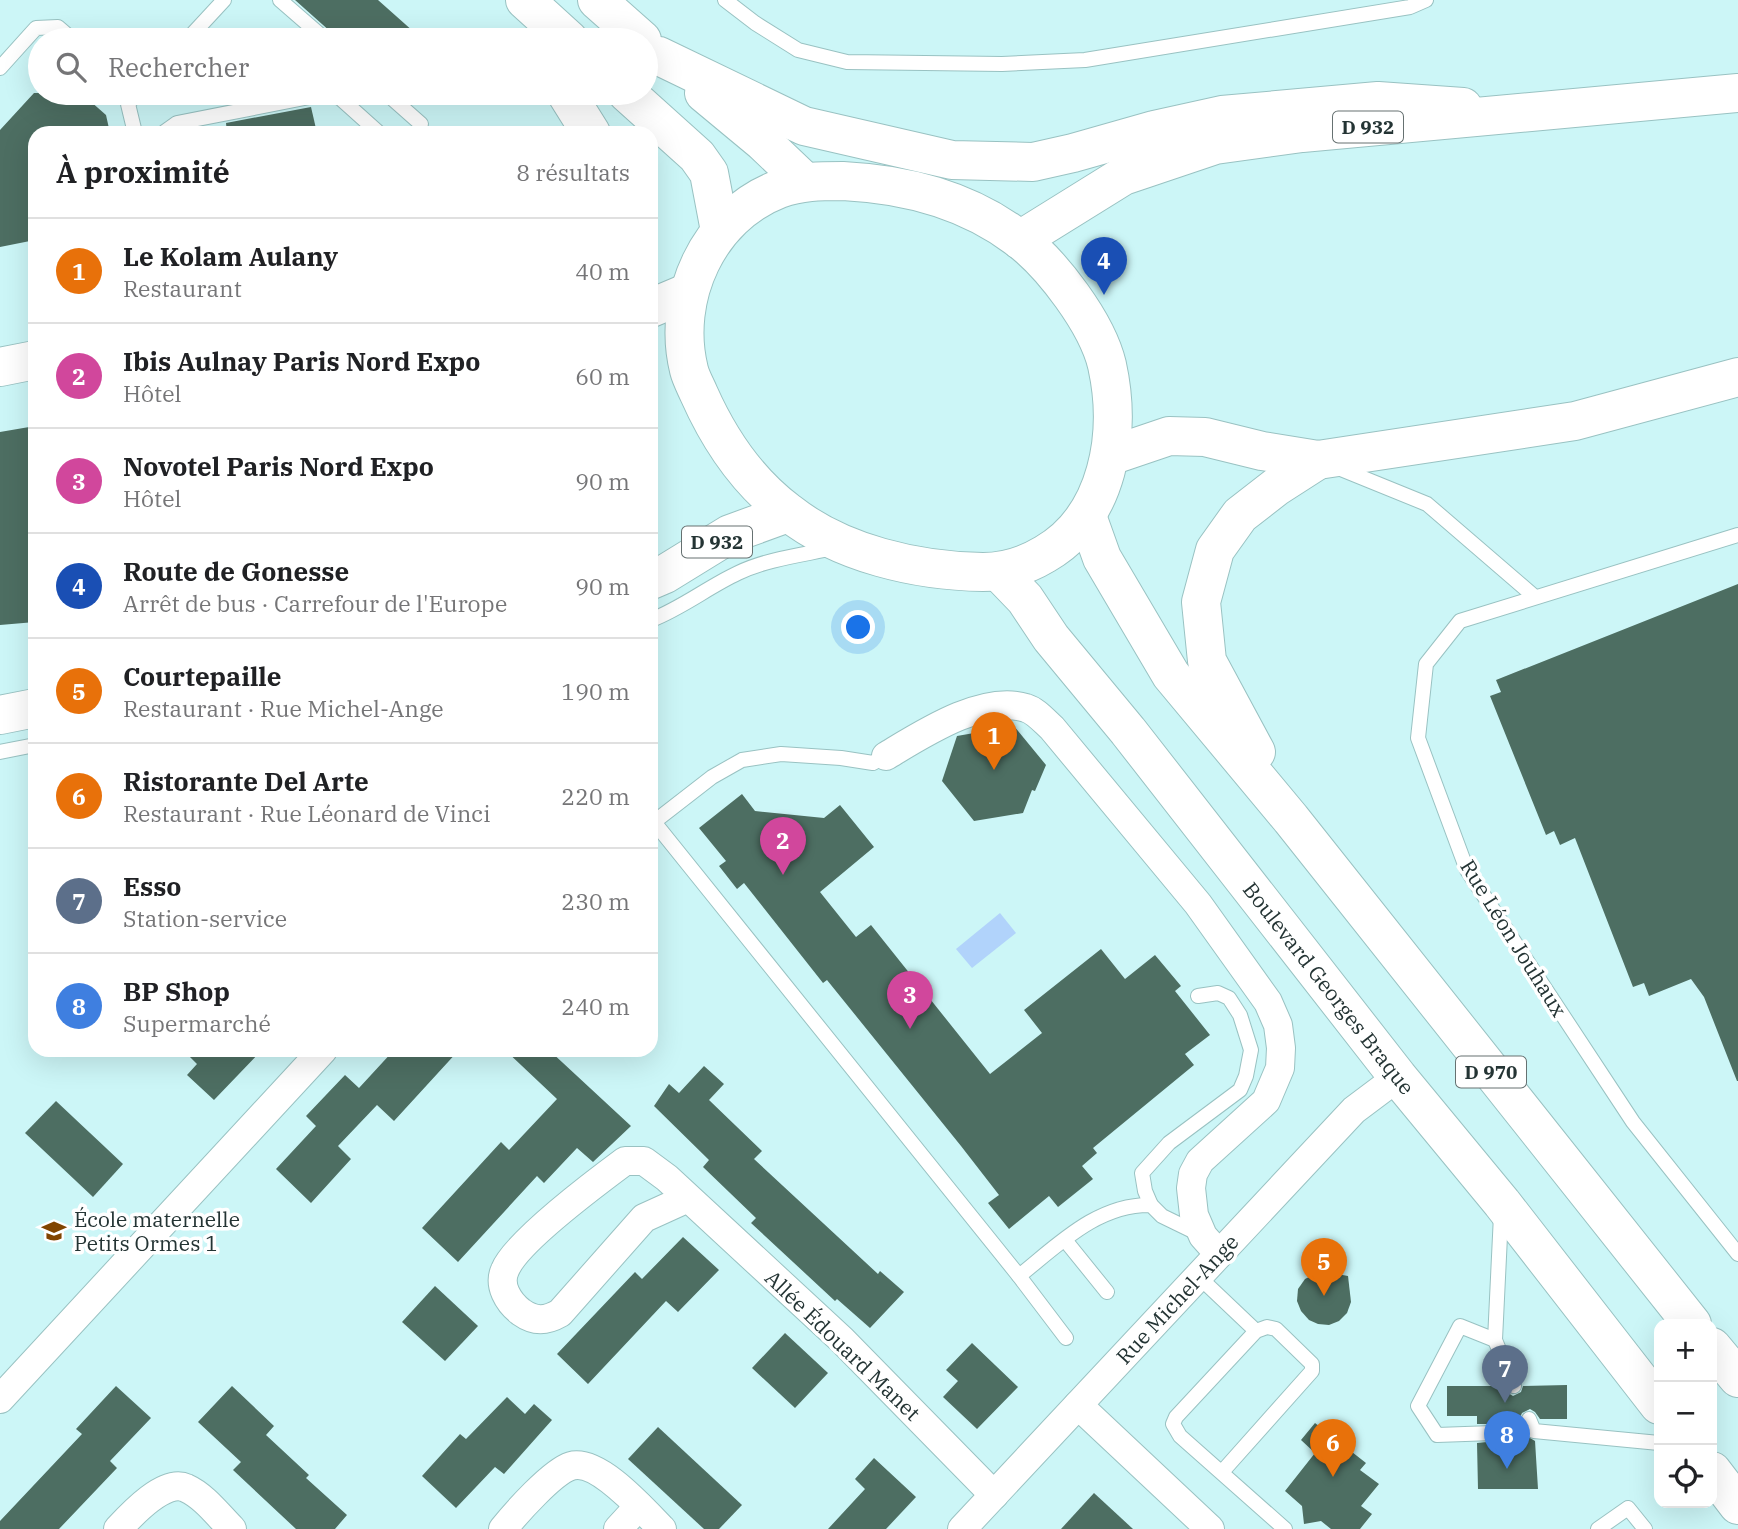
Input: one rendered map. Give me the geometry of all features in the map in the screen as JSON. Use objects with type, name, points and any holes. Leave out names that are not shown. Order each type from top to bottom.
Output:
[{"type":"main road","points":[[507,0],[525,28]]},
{"type":"main road","points":[[525,0],[556,28]]},
{"type":"main road","points":[[597,0],[628,28]]},
{"type":"main road","points":[[658,52],[804,126],[952,160],[1033,162],[1222,115],[1378,101],[1528,112]]},
{"type":"main road","points":[[658,54],[763,142],[805,182]]},
{"type":"main road","name":"D 932","points":[[1020,240],[1123,176],[1215,145],[1302,133],[1738,93]]},
{"type":"main road","points":[[574,105],[587,126]]},
{"type":"main road","points":[[640,105],[697,156],[709,173],[720,231]]},
{"type":"main road","points":[[805,182],[885,183],[951,201],[989,220],[1020,240],[1082,308],[1106,362],[1113,416],[1110,456],[1100,489],[1087,516],[1062,544],[1027,565],[999,572],[968,572],[914,566],[848,545],[788,513],[752,480],[714,427],[689,372],[683,323],[689,292],[700,262],[720,231],[738,213],[776,190],[805,182]]},
{"type":"main road","points":[[658,304],[689,292]]},
{"type":"main road","points":[[0,368],[28,362]]},
{"type":"main road","points":[[1110,456],[1169,436],[1205,437],[1262,451],[1318,460],[1575,421],[1738,377]]},
{"type":"main road","points":[[1291,819],[1207,661],[1201,602],[1215,550],[1240,515],[1276,487],[1318,460]]},
{"type":"main road","name":"D 932","points":[[658,577],[730,534],[788,513]]},
{"type":"main road","name":"D 970","points":[[1087,516],[1102,558],[1171,675],[1291,819],[1688,1319]]},
{"type":"main road","name":"Boulevard Georges Braque","points":[[999,572],[1025,599],[1051,638],[1128,731],[1654,1399]]},
{"type":"main road","points":[[0,715],[28,709]]},
{"type":"main road","points":[[1717,1353],[1738,1378]]},
{"type":"main road","points":[[1717,1478],[1738,1505]]},
{"type":"street","points":[[886,756],[945,722],[969,713],[1014,705],[1029,709],[1052,728],[1198,904],[1268,1002],[1278,1025],[1281,1048],[1280,1068],[1266,1101],[1200,1161],[1193,1174],[1191,1188],[1194,1215],[1211,1245]]},
{"type":"street","points":[[0,1399],[316,1057]]},
{"type":"street","name":"Rue Michel-Ange","points":[[962,1529],[1198,1276],[1211,1245],[1354,1110],[1398,1077]]},
{"type":"street","name":"Allée Édouard Manet","points":[[688,1198],[644,1218],[560,1313],[548,1320],[529,1318],[514,1307],[503,1289],[503,1271],[516,1251],[625,1160],[644,1161],[688,1198],[842,1340],[994,1495]]},
{"type":"street","points":[[1078,1405],[1210,1529]]},
{"type":"street","points":[[503,1529],[540,1490],[571,1466],[584,1466],[599,1471],[662,1529]]},
{"type":"street","points":[[118,1529],[146,1502],[167,1488],[184,1486],[202,1499],[232,1529]]},
{"type":"street","points":[[618,1529],[639,1506]]},
{"type":"lane","points":[[198,28],[224,0]]},
{"type":"lane","points":[[280,0],[312,28]]},
{"type":"lane","points":[[725,0],[797,50],[847,62],[1002,64],[1085,60],[1169,48],[1410,7],[1426,0]]},
{"type":"lane","points":[[36,28],[59,28]]},
{"type":"lane","points":[[0,68],[28,37]]},
{"type":"lane","points":[[128,105],[133,126]]},
{"type":"lane","points":[[172,126],[177,122],[267,105]]},
{"type":"lane","points":[[348,105],[371,126]]},
{"type":"lane","points":[[400,105],[421,124]]},
{"type":"lane","points":[[1318,460],[1427,503],[1535,597]]},
{"type":"lane","name":"Rue Léon Jouhaux","points":[[1738,535],[1460,621],[1426,664],[1418,738],[1467,870],[1633,1122],[1738,1254]]},
{"type":"lane","points":[[658,617],[739,572],[848,545]]},
{"type":"lane","points":[[0,752],[28,746]]},
{"type":"lane","points":[[658,819],[712,777],[742,760],[781,754],[873,763],[886,756]]},
{"type":"lane","points":[[658,827],[1066,1338]]},
{"type":"lane","points":[[1198,996],[1219,993],[1229,998],[1240,1015],[1251,1050],[1246,1076],[1240,1090],[1169,1143],[1142,1173],[1151,1205],[1163,1216],[1211,1245]]},
{"type":"lane","points":[[1502,1203],[1495,1340],[1514,1386]]},
{"type":"lane","points":[[1018,1276],[1087,1222],[1133,1205],[1151,1205]]},
{"type":"lane","points":[[1065,1240],[1107,1292]]},
{"type":"lane","points":[[1198,1276],[1256,1331]]},
{"type":"lane","points":[[1493,1433],[1437,1435],[1418,1406],[1460,1326],[1495,1340]]},
{"type":"lane","points":[[1222,1472],[1312,1371],[1311,1364],[1276,1329],[1267,1327],[1256,1331],[1173,1423],[1180,1436],[1285,1529]]},
{"type":"lane","points":[[1518,1431],[1531,1425],[1654,1442]]},
{"type":"lane","points":[[1598,1529],[1628,1508],[1645,1529]]},
{"type":"water","points":[[1000,913],[1016,933],[972,968],[956,949]]},
{"type":"building","points":[[295,0],[378,0],[410,28],[326,28]]},
{"type":"building","points":[[28,100],[28,105],[95,105],[106,115],[108,126],[28,126],[28,241],[0,247],[0,130]]},
{"type":"building","points":[[311,107],[315,126],[226,126],[226,123]]},
{"type":"building","points":[[28,427],[28,623],[0,625],[0,432]]},
{"type":"building","points":[[1738,584],[1737,1081],[1704,997],[1691,979],[1649,996],[1644,983],[1633,987],[1575,838],[1560,845],[1554,831],[1546,835],[1490,696],[1501,692],[1496,680]]},
{"type":"building","points":[[1014,726],[1046,765],[1023,813],[974,821],[942,781],[957,736]]},
{"type":"building","points":[[742,794],[755,811],[824,818],[840,805],[874,847],[820,892],[856,937],[871,925],[990,1074],[1042,1033],[1024,1010],[1101,949],[1125,979],[1155,955],[1181,986],[1175,991],[1210,1035],[1185,1054],[1194,1065],[1093,1148],[1097,1153],[1082,1166],[1093,1179],[1058,1207],[1049,1196],[1009,1229],[988,1203],[999,1195],[961,1146],[827,980],[823,983],[744,883],[737,889],[719,866],[726,861],[699,828]]},
{"type":"building","points":[[190,1057],[255,1057],[214,1100],[187,1075],[197,1064]]},
{"type":"building","points":[[388,1057],[453,1057],[394,1121],[377,1105],[338,1146],[351,1159],[311,1203],[276,1169],[316,1126],[306,1116],[345,1075],[359,1088]]},
{"type":"building","points":[[512,1057],[557,1057],[631,1126],[593,1162],[577,1148],[544,1183],[537,1176],[458,1262],[422,1228],[501,1142],[509,1150],[557,1099]]},
{"type":"building","points":[[704,1066],[724,1084],[709,1100],[762,1151],[754,1159],[878,1274],[880,1271],[904,1292],[870,1328],[837,1299],[835,1301],[751,1223],[756,1218],[703,1167],[709,1160],[654,1106],[669,1084],[679,1093]]},
{"type":"building","points":[[56,1101],[123,1164],[93,1197],[25,1133]]},
{"type":"building","points":[[683,1237],[719,1270],[678,1312],[666,1301],[588,1384],[557,1354],[635,1272],[642,1279]]},
{"type":"building","points":[[1326,1272],[1348,1276],[1351,1302],[1347,1313],[1339,1321],[1329,1325],[1309,1320],[1297,1301],[1298,1289],[1305,1279]]},
{"type":"building","points":[[435,1286],[478,1326],[445,1361],[402,1322]]},
{"type":"building","points":[[785,1333],[828,1373],[795,1408],[752,1368]]},
{"type":"building","points":[[972,1343],[1018,1387],[977,1429],[943,1397],[958,1381],[946,1370]]},
{"type":"building","points":[[1567,1385],[1567,1419],[1540,1419],[1530,1409],[1520,1417],[1525,1435],[1535,1441],[1538,1489],[1478,1489],[1477,1443],[1497,1441],[1502,1432],[1497,1424],[1477,1424],[1477,1416],[1447,1416],[1447,1386],[1503,1386],[1513,1396],[1521,1392],[1523,1386]]},
{"type":"building","points":[[116,1386],[151,1418],[110,1461],[117,1468],[59,1529],[0,1529],[0,1521],[82,1434],[76,1429]]},
{"type":"building","points":[[232,1386],[274,1426],[266,1435],[309,1475],[306,1478],[347,1515],[335,1529],[296,1529],[233,1470],[241,1462],[198,1422]]},
{"type":"building","points":[[507,1397],[525,1414],[534,1404],[552,1420],[504,1474],[495,1467],[456,1508],[422,1476],[460,1434],[466,1439]]},
{"type":"building","points":[[1315,1423],[1366,1463],[1360,1470],[1379,1484],[1361,1506],[1372,1514],[1360,1529],[1331,1529],[1321,1521],[1304,1524],[1302,1506],[1285,1491],[1315,1453],[1301,1440]]},
{"type":"building","points":[[658,1427],[742,1505],[719,1529],[704,1529],[628,1459]]},
{"type":"building","points":[[874,1458],[916,1497],[886,1529],[828,1529],[865,1489],[855,1479]]},
{"type":"building","points":[[1094,1493],[1133,1529],[1061,1529]]},
{"type":"place","name":"Route de Gonesse","points":[[1104,295]]},
{"type":"place","name":"Le Kolam Aulany","points":[[994,770]]},
{"type":"place","name":"Ibis Aulnay Paris Nord Expo","points":[[783,875]]},
{"type":"place","name":"Novotel Paris Nord Expo","points":[[910,1029]]},
{"type":"place","name":"École maternelle Petits Ormes 1","points":[[54,1231]]},
{"type":"place","name":"Courtepaille","points":[[1324,1296]]},
{"type":"place","name":"Esso","points":[[1505,1403]]},
{"type":"place","name":"BP Shop","points":[[1507,1469]]},
{"type":"place","name":"Ristorante Del Arte","points":[[1333,1477]]}]
